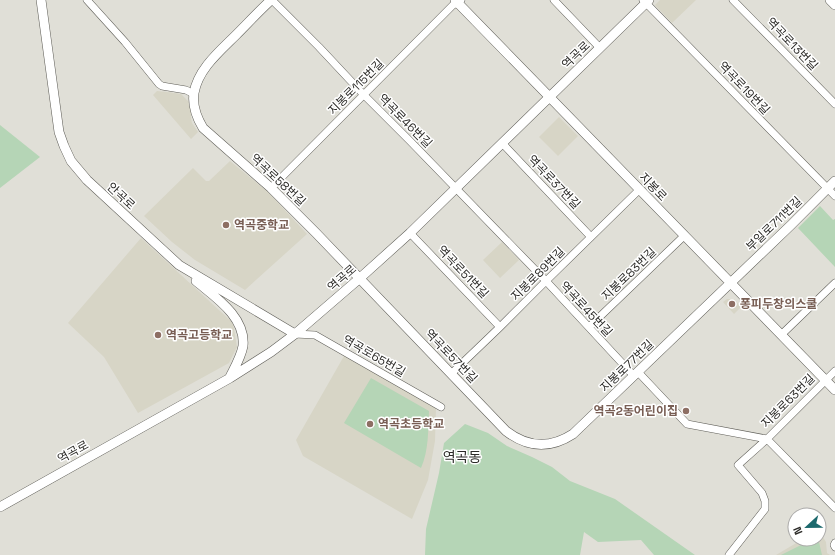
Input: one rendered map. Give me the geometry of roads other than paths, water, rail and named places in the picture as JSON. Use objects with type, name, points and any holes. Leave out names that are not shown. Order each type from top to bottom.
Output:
[{"type":"street","name":"안곡로","points":[[41,0],[59,132],[71,161],[87,180],[179,266],[295,334]]},
{"type":"street","points":[[87,0],[125,42],[159,84],[162,86],[186,90],[194,94],[200,76],[211,60],[272,0]]},
{"type":"street","name":"역곡로46번길","points":[[272,0],[456,188]]},
{"type":"street","points":[[554,0],[600,48]]},
{"type":"street","name":"역곡로13번길","points":[[734,0],[835,104]]},
{"type":"street","points":[[830,0],[835,5]]},
{"type":"street","name":"지봉로115번길","points":[[271,188],[458,1]]},
{"type":"street","name":"지봉로","points":[[458,1],[639,190],[835,390]]},
{"type":"street","name":"역곡로","points":[[0,507],[230,378],[271,352],[295,334],[410,233],[600,48],[646,1]]},
{"type":"street","name":"역곡로19번길","points":[[646,1],[835,196]]},
{"type":"street","name":"역곡로58번길","points":[[194,94],[197,118],[203,128],[271,188],[360,278]]},
{"type":"street","name":"역곡로37번길","points":[[502,143],[591,237]]},
{"type":"street","name":"부일로711번길","points":[[730,283],[835,181]]},
{"type":"street","name":"역곡로45번길","points":[[456,188],[636,374]]},
{"type":"street","name":"지봉로89번길","points":[[452,373],[639,190]]},
{"type":"street","name":"역곡로51번길","points":[[410,233],[500,327]]},
{"type":"street","name":"지봉로83번길","points":[[589,327],[684,236]]},
{"type":"street","points":[[179,266],[226,307],[239,324],[243,336],[243,346],[230,378]]},
{"type":"street","name":"역곡로57번길","points":[[360,278],[506,431],[512,436],[529,443]]},
{"type":"street","name":"지봉로77번길","points":[[529,443],[545,445],[556,443],[565,439],[580,427],[730,283]]},
{"type":"street","points":[[781,335],[835,283]]},
{"type":"street","name":"역곡로65번길","points":[[295,334],[315,335],[441,407]]},
{"type":"street","name":"지봉로63번길","points":[[729,555],[766,509],[762,493],[738,465],[835,371]]},
{"type":"street","name":"지봉로63번길","points":[[636,374],[687,424],[766,439]]},
{"type":"street","points":[[766,439],[835,508]]},
{"type":"street","points":[[835,543],[835,547]]},
{"type":"place","name":"역곡중학교","points":[[226,225]]},
{"type":"place","name":"퐁피두창의스쿨","points":[[732,304]]},
{"type":"place","name":"역곡고등학교","points":[[158,335]]},
{"type":"place","name":"역곡2동어린이집","points":[[686,411]]},
{"type":"place","name":"역곡초등학교","points":[[370,424]]},
{"type":"district","name":"역곡동","points":[[462,457]]}]
